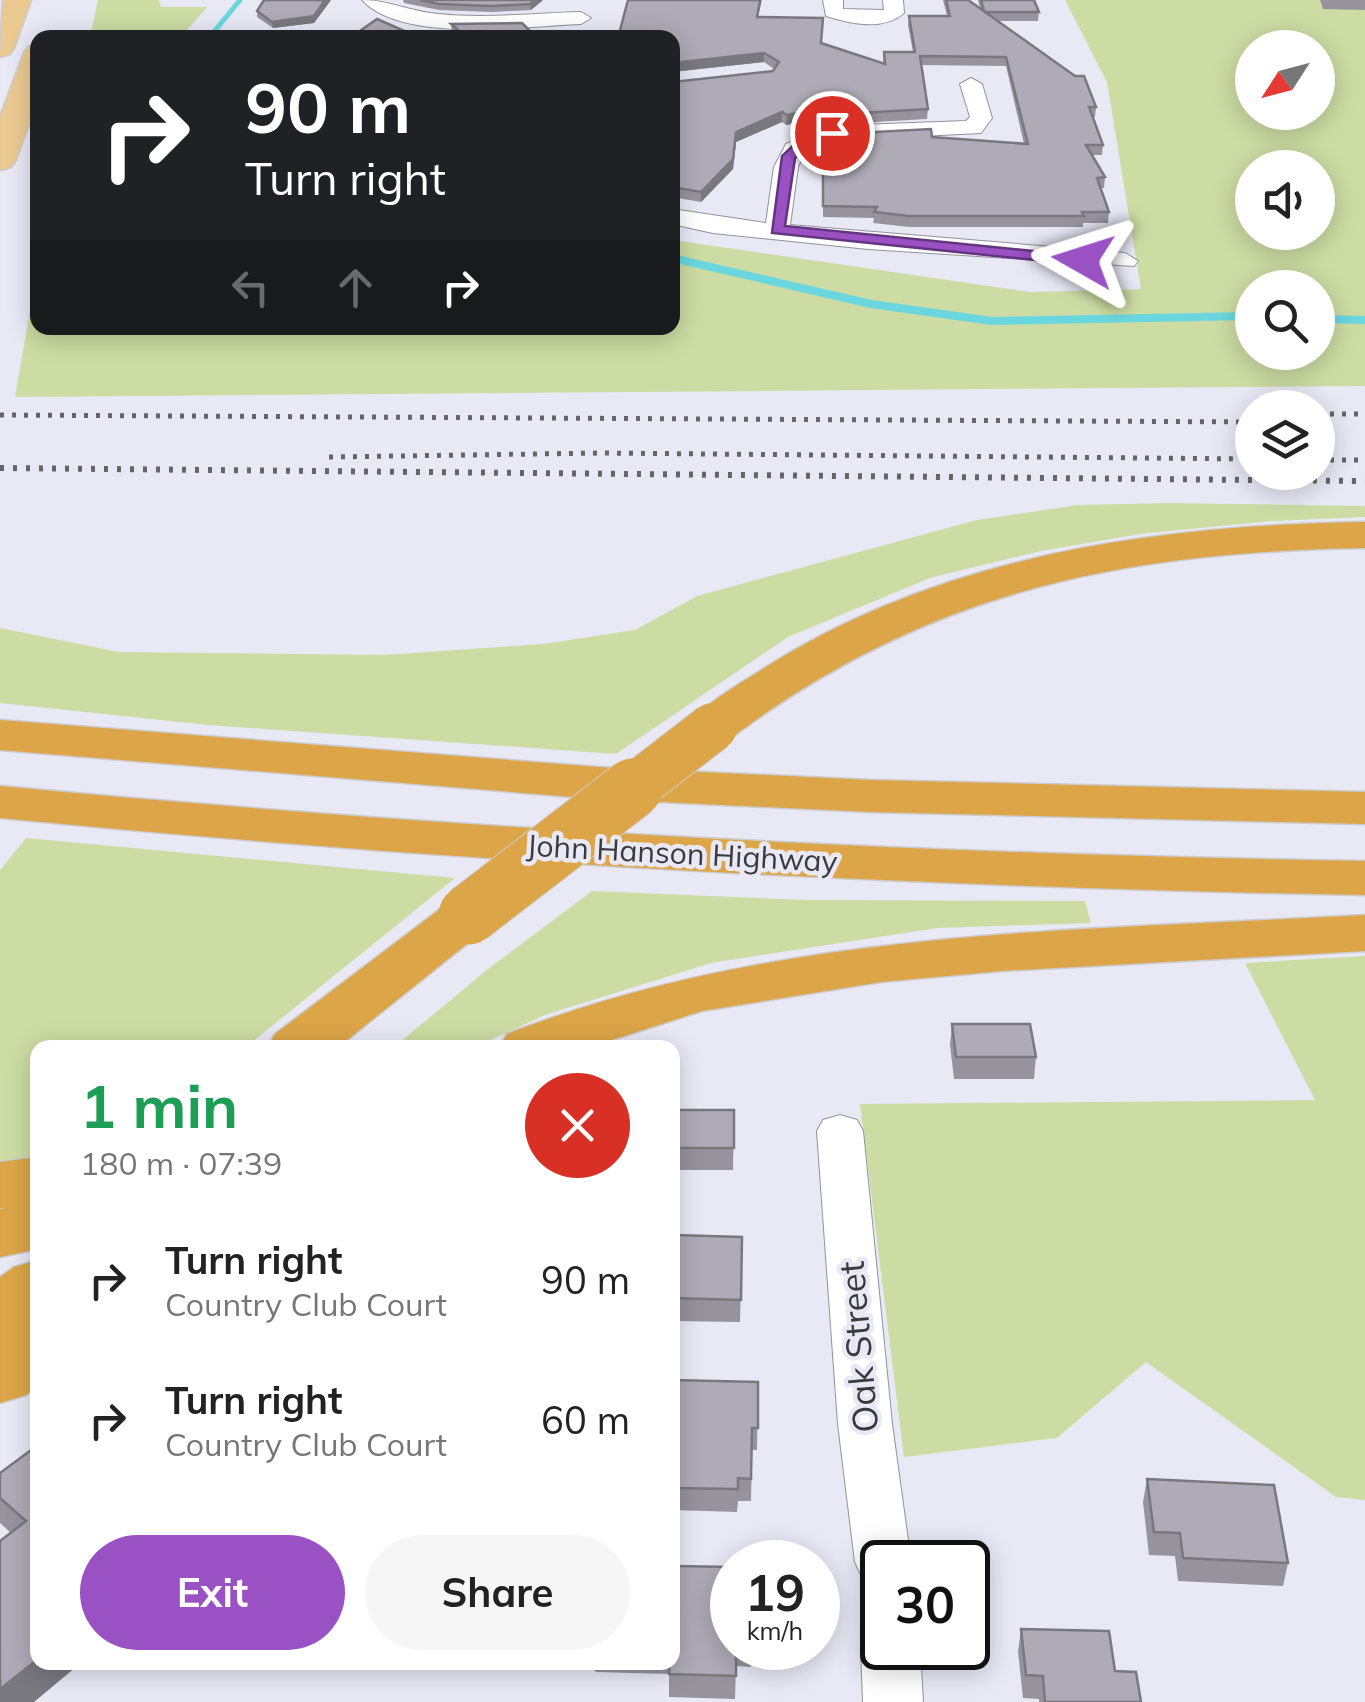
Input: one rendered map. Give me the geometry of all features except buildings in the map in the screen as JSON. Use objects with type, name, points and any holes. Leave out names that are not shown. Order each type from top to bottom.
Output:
[{"type":"highway","points":[[309,1040],[490,915],[732,728],[784,676],[847,641],[928,605],[993,584],[1096,559],[1280,537],[1365,536]]},
{"type":"highway","points":[[732,728],[866,657],[938,624],[1008,600],[1084,580],[1177,563],[1365,551]]},
{"type":"highway","points":[[0,735],[598,782],[890,796],[1357,808]]},
{"type":"highway","name":"John Hanson Highway","points":[[0,802],[265,826],[685,855],[1059,872],[1365,878]]},
{"type":"highway","points":[[351,1040],[490,915]]},
{"type":"highway","points":[[549,1040],[596,1021],[696,992],[801,972],[917,959],[1365,933]]},
{"type":"highway","points":[[0,1185],[30,1181]]},
{"type":"highway","points":[[0,1233],[30,1227]]},
{"type":"highway","points":[[0,1315],[30,1291]]},
{"type":"highway","points":[[0,1375],[30,1353]]},
{"type":"main road","points":[[0,48],[17,0]]},
{"type":"main road","points":[[0,160],[30,76]]},
{"type":"street","points":[[372,0],[397,14],[428,19],[581,18]]},
{"type":"street","points":[[834,0],[833,12],[853,18],[880,18],[894,12],[893,0]]},
{"type":"street","points":[[777,230],[786,167],[794,148],[832,133],[973,128],[981,118],[971,84]]},
{"type":"street","points":[[680,218],[713,225],[1125,261]]},
{"type":"street","name":"Oak Street","points":[[840,1131],[865,1424],[880,1540]]},
{"type":"street","points":[[892,1670],[893,1702]]},
{"type":"green space","points":[[98,0],[159,0],[161,7],[207,7],[187,30],[92,30]]},
{"type":"green space","points":[[1065,0],[1365,0],[1365,386],[15,397],[30,310],[30,335],[680,335],[680,241],[1030,292],[1141,289],[1107,82]]},
{"type":"green space","points":[[1078,505],[1365,506],[1365,517],[1140,534],[1041,551],[930,578],[788,637],[616,754],[208,725],[0,703],[0,628],[119,652],[384,655],[543,644],[635,630],[697,596],[977,520]]},
{"type":"green space","points":[[26,838],[455,878],[255,1040],[30,1040],[30,1157],[0,1163],[0,870]]},
{"type":"green space","points":[[592,891],[806,900],[1085,901],[1091,923],[937,928],[711,963],[545,1015],[490,1040],[402,1040]]},
{"type":"green space","points":[[1365,956],[1365,1500],[1336,1497],[1146,1362],[1057,1438],[904,1457],[860,1104],[1315,1100],[1245,963]]},
{"type":"waterway","points":[[216,30],[240,0]]},
{"type":"waterway","points":[[680,260],[871,304],[992,321],[1235,316]]},
{"type":"waterway","points":[[1335,319],[1365,320]]},
{"type":"railway","points":[[1335,414],[1365,414]]},
{"type":"railway","points":[[0,415],[1235,422]]},
{"type":"railway","points":[[329,457],[603,453],[1235,459]]},
{"type":"railway","points":[[1335,460],[1365,460]]},
{"type":"railway","points":[[0,468],[1365,481]]},
{"type":"route","points":[[832,133],[805,142],[788,156],[777,230],[1083,260]]}]
